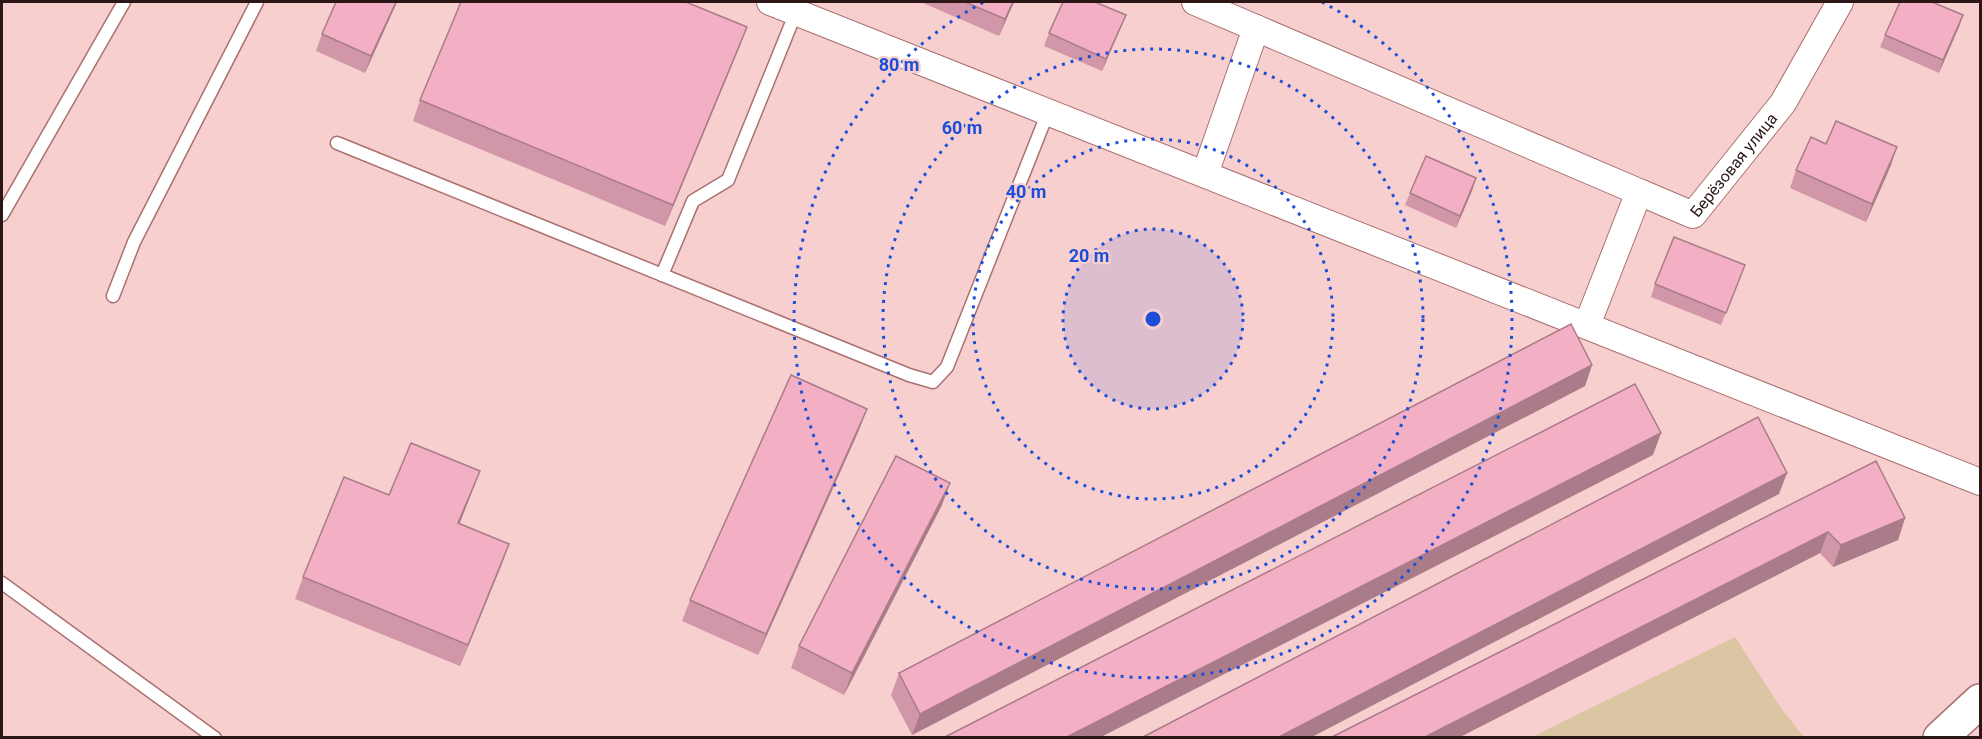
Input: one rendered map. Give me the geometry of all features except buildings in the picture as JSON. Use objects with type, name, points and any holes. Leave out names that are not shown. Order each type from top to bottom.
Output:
[{"type":"highway","points":[[1940,738],[1980,701]]},
{"type":"street","points":[[770,2],[1980,482]]},
{"type":"street","points":[[1195,2],[1639,192],[1587,325]]},
{"type":"street","name":"Берёзовая улица","points":[[1639,192],[1693,215],[1783,103],[1840,2]]},
{"type":"street","points":[[1205,174],[1256,28]]},
{"type":"lane","points":[[2,215],[124,2]]},
{"type":"lane","points":[[113,296],[134,242],[256,2]]},
{"type":"lane","points":[[662,275],[693,201],[728,180],[796,12]]},
{"type":"lane","points":[[337,143],[909,375],[933,382],[947,368],[1048,112]]},
{"type":"lane","points":[[2,583],[215,738]]},
{"type":"shaded area","points":[[1735,637],[1781,708],[1804,737],[1532,737]]}]
